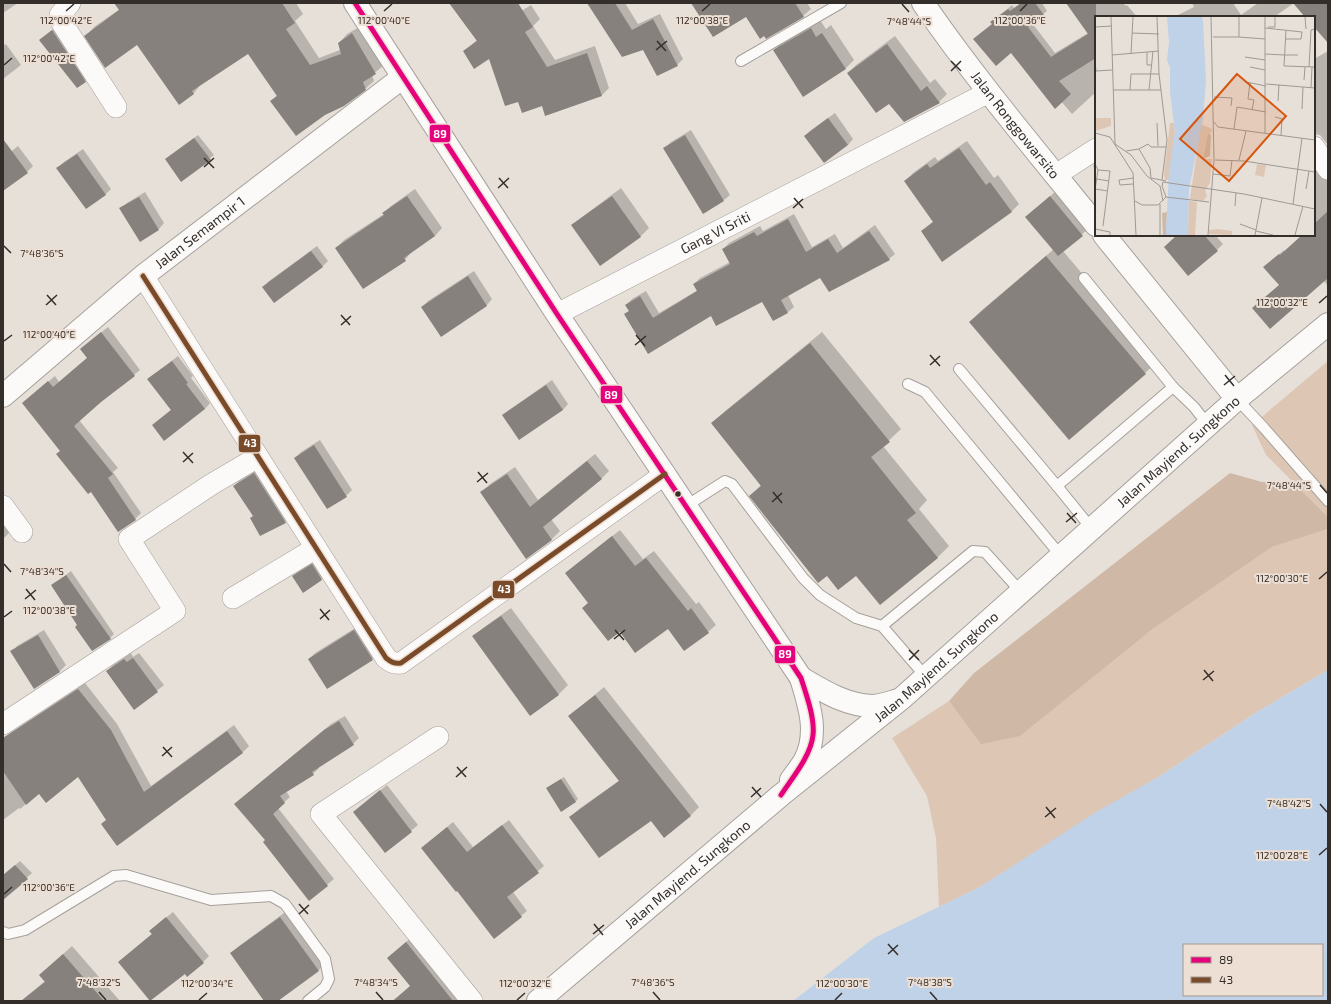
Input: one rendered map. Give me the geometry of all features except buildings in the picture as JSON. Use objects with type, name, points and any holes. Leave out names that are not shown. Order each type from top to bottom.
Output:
[{"type":"main road","points":[[355,3],[557,314],[801,678],[810,708],[813,735],[806,759],[781,795]]},
{"type":"main road","name":"Jalan Ronggowarsito","points":[[924,3],[943,32],[989,92],[1095,224]]},
{"type":"main road","name":"Jalan Semampir 1","points":[[3,396],[143,276],[403,78]]},
{"type":"main road","points":[[1105,236],[1237,399]]},
{"type":"main road","name":"Jalan Mayjend. Sungkono","points":[[538,1001],[781,795],[901,699],[1237,399],[1328,324]]},
{"type":"main road","points":[[801,678],[824,692],[850,703],[875,706],[901,699]]},
{"type":"street","points":[[70,3],[60,15],[62,23],[116,107]]},
{"type":"street","name":"Gang VI Sriti","points":[[557,314],[989,92]]},
{"type":"street","points":[[1315,148],[1328,168]]},
{"type":"street","points":[[1056,175],[1095,150]]},
{"type":"street","points":[[143,276],[386,658],[396,664],[400,663],[665,474]]},
{"type":"street","points":[[3,724],[175,611],[129,539],[212,484],[258,457]]},
{"type":"street","points":[[3,506],[22,532]]},
{"type":"street","points":[[232,598],[316,548]]},
{"type":"street","points":[[438,738],[321,814],[472,1001]]},
{"type":"lane","points":[[741,61],[841,3]]},
{"type":"lane","points":[[1084,278],[1173,387],[1194,407],[1208,425]]},
{"type":"lane","points":[[959,369],[1092,529]]},
{"type":"lane","points":[[908,384],[925,392],[1061,556]]},
{"type":"lane","points":[[1057,486],[1173,387]]},
{"type":"lane","points":[[1237,399],[1328,501]]},
{"type":"lane","points":[[686,506],[728,481],[732,484],[804,578],[820,595],[856,618],[882,626],[926,677]]},
{"type":"lane","points":[[882,626],[973,551],[985,552],[1021,592]]},
{"type":"lane","points":[[3,932],[8,934],[25,930],[114,876],[126,875],[211,900],[271,896],[285,904],[324,956],[329,979],[325,987],[308,1001]]},
{"type":"shaded area","points":[[1328,361],[1328,517],[1266,455],[1252,425]]},
{"type":"shaded area","points":[[1230,473],[1262,482],[1292,481],[1328,517],[1328,529],[1272,547],[1150,631],[1020,736],[981,744],[949,701],[974,673]]},
{"type":"shaded area","points":[[1328,529],[1328,670],[1257,712],[1160,776],[980,887],[939,907],[936,838],[927,796],[892,738],[949,701],[981,743],[1150,631],[1272,547]]},
{"type":"water","points":[[1328,670],[1328,1001],[793,1001],[874,938],[980,887],[1096,812],[1160,776],[1257,712]]},
{"type":"transit line","name":"89","points":[[355,3],[557,314],[801,678],[813,721],[812,743],[805,759],[781,795]]},
{"type":"transit line","name":"43","points":[[143,276],[389,661],[401,663],[665,474]]}]
